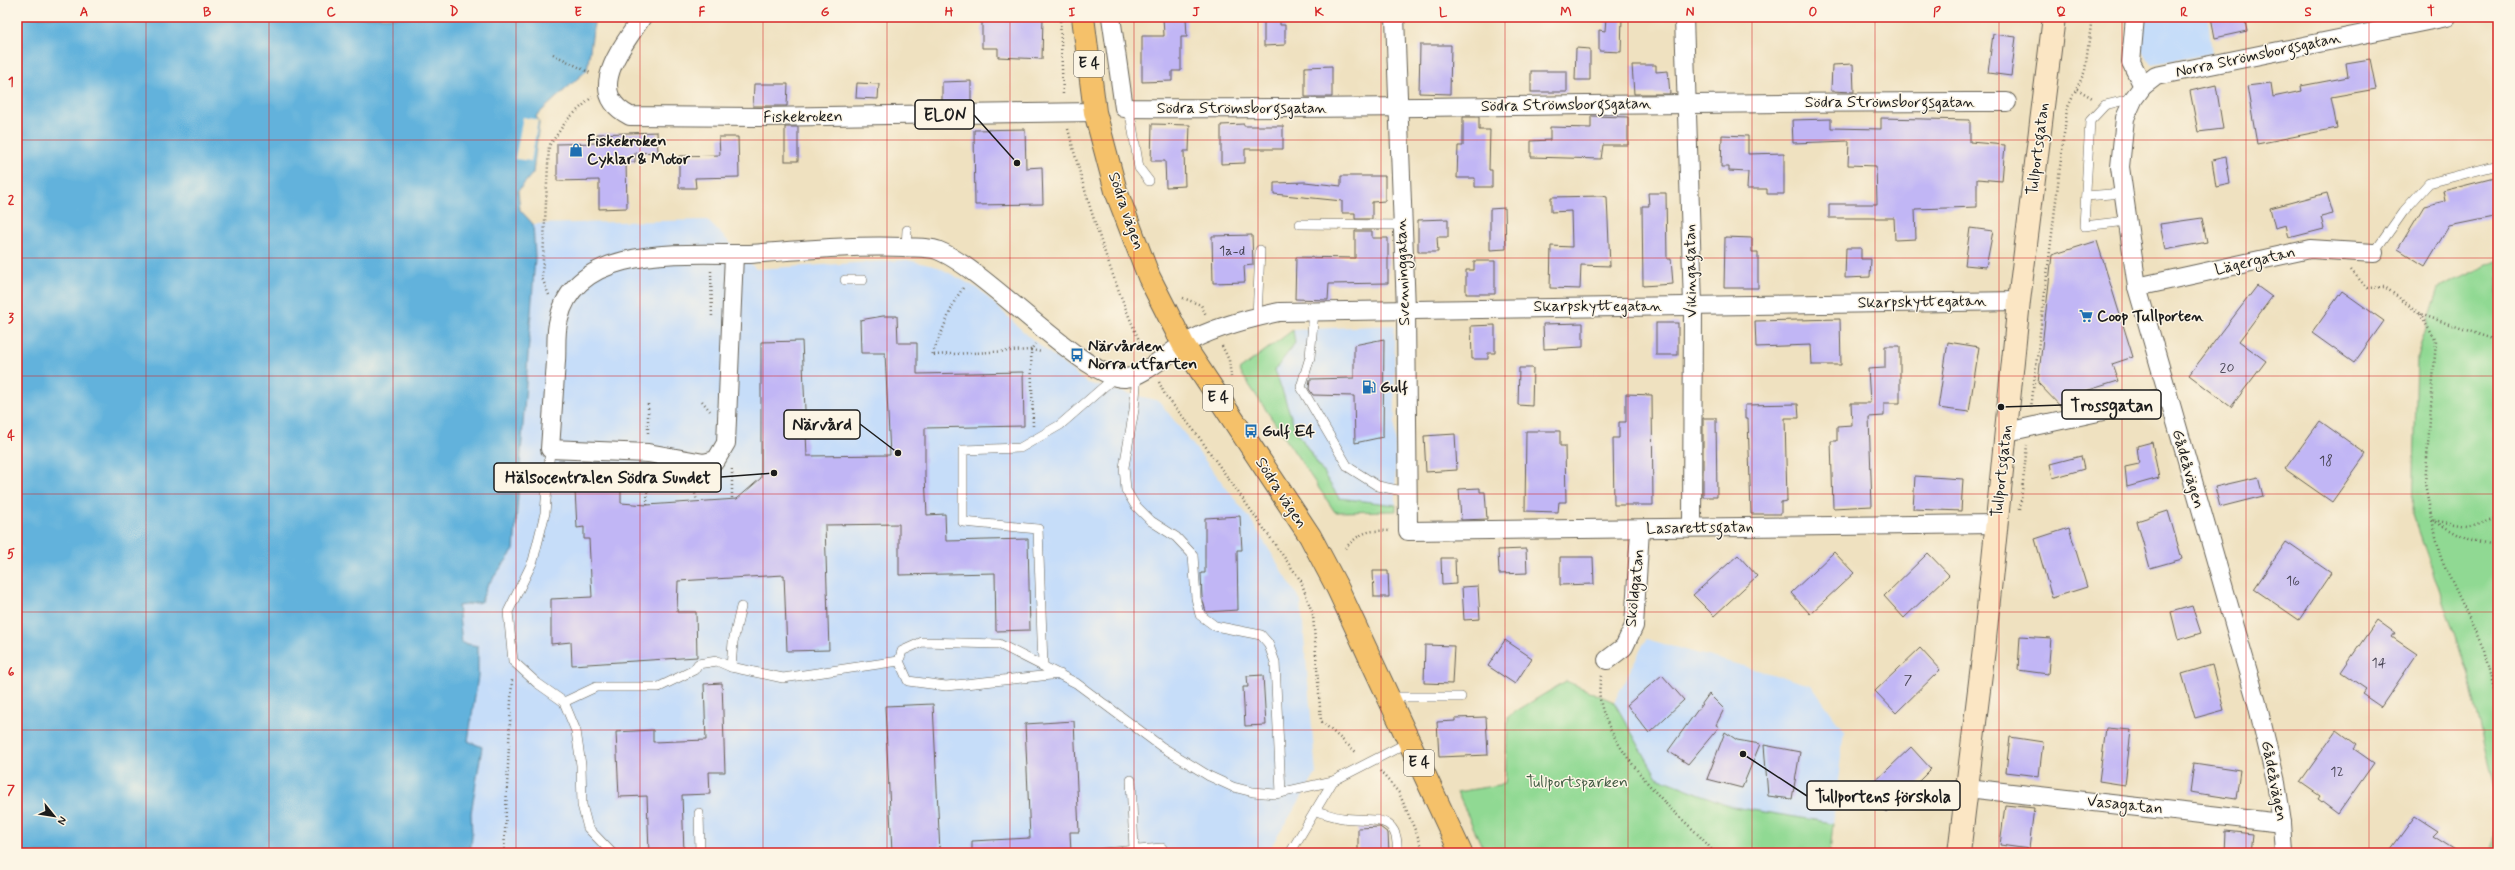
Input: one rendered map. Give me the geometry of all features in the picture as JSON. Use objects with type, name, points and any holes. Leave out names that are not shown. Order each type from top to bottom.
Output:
[{"type":"highway","name":"Södra vägen","points":[[1083,17],[1095,112],[1116,191],[1149,277],[1183,344],[1310,536],[1338,589],[1461,853]]},
{"type":"main road","name":"Tullportsgatan","points":[[1959,853],[1984,649],[2019,301],[2054,17]]},
{"type":"street","points":[[607,82],[612,66],[642,17]]},
{"type":"street","points":[[1111,17],[1124,108]]},
{"type":"street","name":"Svenninggatan","points":[[1395,17],[1396,106],[1406,309],[1408,530]]},
{"type":"street","name":"Vikingagatan","points":[[1684,17],[1692,305],[1692,526]]},
{"type":"street","points":[[2135,17],[2131,62],[2138,92]]},
{"type":"street","name":"Norra Strömsborgsgatan","points":[[2138,92],[2156,76],[2447,17]]},
{"type":"street","name":"Fiskekroken","points":[[607,82],[613,103],[621,112],[637,117],[1095,112]]},
{"type":"street","name":"Gådeåvägen","points":[[2138,92],[2125,118],[2120,167],[2137,287],[2167,397],[2257,703],[2276,782],[2282,823],[2284,853]]},
{"type":"street","name":"Södra Strömsborgsgatan","points":[[1124,108],[1257,109],[1841,101],[2007,102]]},
{"type":"street","points":[[734,255],[726,442],[716,460],[704,463],[648,453],[550,449],[558,318],[573,289],[588,275],[599,269],[626,260],[672,255],[734,255],[835,248],[907,239],[935,249],[961,262],[1081,358],[1115,377],[1126,378],[1144,369]]},
{"type":"street","name":"Lägergatan","points":[[2137,287],[2310,249],[2374,253]]},
{"type":"street","name":"Skarpskyttegatan","points":[[1144,369],[1183,344],[1244,319],[1279,312],[2019,301]]},
{"type":"street","points":[[2007,432],[2167,397]]},
{"type":"street","name":"Lasarettsgatan","points":[[1408,530],[1640,530],[1692,526],[1803,527],[1996,524]]},
{"type":"street","name":"Sköldgatan","points":[[1607,660],[1624,647],[1634,626],[1640,530]]},
{"type":"street","name":"Vasagatan","points":[[1967,788],[2282,823]]},
{"type":"lane","points":[[2127,221],[2084,226],[2090,121],[2105,105],[2138,92]]},
{"type":"lane","points":[[1124,108],[1131,120],[1139,168],[1149,181]]},
{"type":"lane","points":[[2374,253],[2403,212],[2429,184],[2498,165]]},
{"type":"lane","points":[[2086,196],[2123,193]]},
{"type":"lane","points":[[1300,224],[1402,225]]},
{"type":"lane","points":[[1256,316],[1260,250]]},
{"type":"lane","points":[[845,280],[863,280]]},
{"type":"lane","points":[[1314,311],[1310,357],[1301,387],[1314,413],[1348,467],[1378,486],[1407,492]]},
{"type":"lane","points":[[1144,369],[1134,410],[1124,467],[1126,490],[1135,505],[1151,521],[1176,537],[1193,555],[1196,598],[1200,615],[1215,626],[1261,635],[1268,643],[1275,662],[1281,793]]},
{"type":"lane","points":[[1043,665],[1038,529],[963,522],[963,450],[1020,448],[1060,425],[1115,377]]},
{"type":"lane","points":[[550,449],[545,514],[533,561],[508,612],[513,661],[537,683],[564,702],[576,731],[581,765],[582,805],[588,828],[612,853]]},
{"type":"lane","points":[[731,667],[733,642],[741,607]]},
{"type":"lane","points":[[1060,674],[946,686],[908,681],[899,661],[902,651],[922,642],[1000,644],[1060,674],[1162,747],[1210,776],[1233,787],[1254,792],[1281,793],[1333,782],[1371,764],[1409,742]]},
{"type":"lane","points":[[564,702],[596,687],[659,688],[694,670],[698,664],[717,661],[731,667],[782,678],[899,661]]},
{"type":"lane","points":[[1388,698],[1461,697]]},
{"type":"lane","points":[[1131,780],[1134,850]]},
{"type":"lane","points":[[1290,853],[1333,782]]},
{"type":"lane","points":[[1316,811],[1343,818],[1380,820],[1390,826],[1396,835],[1397,853]]},
{"type":"lane","points":[[699,812],[700,853]]},
{"type":"lane","points":[[1102,853],[1162,848],[1162,853]]},
{"type":"path","points":[[1060,17],[1064,112],[1082,183],[1144,369],[1196,433],[1301,581],[1312,615],[1322,721],[1339,739],[1381,771],[1399,793],[1425,853]]},
{"type":"path","points":[[2045,293],[2067,109],[2085,71],[2092,17]]},
{"type":"path","points":[[553,54],[582,69]]},
{"type":"path","points":[[558,318],[542,278],[549,146],[567,120],[607,82]]},
{"type":"path","points":[[2077,88],[2105,105]]},
{"type":"path","points":[[2374,253],[2350,269],[2367,288],[2385,287],[2420,314],[2498,341]]},
{"type":"path","points":[[974,273],[955,300],[932,355],[1031,350],[1045,353]]},
{"type":"path","points":[[2420,314],[2436,341],[2425,484],[2432,520],[2441,558],[2484,650],[2498,706]]},
{"type":"path","points":[[1033,440],[1031,350],[1045,330]]},
{"type":"path","points":[[647,505],[648,404]]},
{"type":"path","points":[[673,475],[693,486],[697,501]]},
{"type":"path","points":[[2432,520],[2468,526],[2498,519]]},
{"type":"path","points":[[2432,520],[2468,540],[2498,547]]},
{"type":"path","points":[[1345,548],[1366,531],[1377,529],[1408,530]]},
{"type":"path","points":[[1607,660],[1598,686],[1602,707],[1612,731],[1640,774],[1714,853]]},
{"type":"path","points":[[504,853],[513,661]]},
{"type":"path","points":[[2495,695],[2498,690]]},
{"type":"shaded area","points":[[2143,17],[2208,17],[2212,54],[2151,64],[2141,47]]},
{"type":"shaded area","points":[[707,220],[756,269],[907,260],[938,267],[979,289],[1027,335],[1087,383],[1159,401],[1251,520],[1301,602],[1316,774],[1267,853],[470,853],[472,837],[468,741],[478,676],[477,646],[462,643],[458,606],[481,602],[487,586],[514,550],[535,257],[533,224]]},
{"type":"shaded area","points":[[1394,325],[1396,511],[1335,512],[1239,370],[1293,330]]},
{"type":"shaded area","points":[[1646,639],[1811,685],[1844,731],[1833,823],[1733,807],[1657,777],[1614,702]]},
{"type":"green space","points":[[2498,260],[2498,853],[2492,853],[2497,795],[2467,671],[2413,514],[2417,356],[2439,288]]},
{"type":"green space","points":[[1293,330],[1295,343],[1275,370],[1295,428],[1339,498],[1396,505],[1396,511],[1335,512],[1239,370]]},
{"type":"green space","name":"Tullportsparken","points":[[1566,681],[1614,702],[1657,777],[1733,807],[1833,823],[1830,853],[1485,853],[1457,792],[1505,784],[1508,716]]},
{"type":"water","points":[[17,17],[595,17],[587,70],[536,116],[539,123],[533,173],[518,191],[520,210],[533,224],[535,257],[514,550],[487,586],[481,602],[458,606],[462,643],[478,646],[478,676],[468,741],[482,747],[471,813],[472,837],[470,853],[17,853]]},
{"type":"pier","points":[[523,117],[538,120],[531,161],[515,159]]},
{"type":"building","points":[[982,17],[1043,17],[1042,59],[998,57],[998,48],[982,48]]},
{"type":"building","points":[[1163,17],[1186,17],[1187,37],[1181,37],[1181,71],[1172,71],[1172,81],[1142,82],[1142,36],[1164,36]]},
{"type":"building","points":[[1264,17],[1280,17],[1280,25],[1285,25],[1285,45],[1264,46]]},
{"type":"building","points":[[1606,17],[1622,17],[1621,52],[1599,51],[1599,30],[1605,31]]},
{"type":"building","points":[[2211,17],[2244,17],[2247,31],[2215,38]]},
{"type":"building","points":[[1993,34],[2016,37],[2011,76],[1988,73]]},
{"type":"building","points":[[1420,45],[1451,45],[1450,94],[1419,93]]},
{"type":"building","points":[[1576,48],[1590,49],[1590,80],[1575,80]]},
{"type":"building","points":[[2370,59],[2376,89],[2331,97],[2337,128],[2257,144],[2247,86],[2271,83],[2273,97],[2302,91],[2301,86],[2348,77],[2346,63]]},
{"type":"building","points":[[1853,64],[1854,92],[1831,91],[1832,65]]},
{"type":"building","points":[[1632,65],[1656,65],[1656,72],[1668,71],[1670,94],[1634,94]]},
{"type":"building","points":[[1332,66],[1332,97],[1305,97],[1305,67]]},
{"type":"building","points":[[1531,71],[1567,71],[1567,92],[1531,92]]},
{"type":"building","points":[[971,81],[971,103],[942,104],[942,82]]},
{"type":"building","points":[[857,83],[879,84],[878,99],[856,98]]},
{"type":"building","points":[[754,84],[788,84],[787,106],[753,106]]},
{"type":"building","points":[[2216,85],[2223,129],[2198,132],[2190,91]]},
{"type":"building","points":[[1591,116],[1628,117],[1628,145],[1603,145],[1601,159],[1531,157],[1531,141],[1550,140],[1550,127],[1591,128]]},
{"type":"building","points":[[1463,117],[1479,117],[1479,130],[1490,130],[1489,170],[1492,170],[1492,187],[1475,187],[1475,178],[1457,178],[1458,146],[1463,146]]},
{"type":"building","points":[[1881,118],[1970,120],[1970,142],[2005,145],[2002,181],[1977,179],[1977,207],[1915,209],[1916,239],[1895,240],[1894,218],[1829,218],[1829,204],[1877,204],[1876,166],[1848,165],[1849,141],[1793,143],[1792,120],[1831,119],[1831,128],[1881,129]]},
{"type":"building","points":[[1152,124],[1190,125],[1189,151],[1184,151],[1185,186],[1166,187],[1165,161],[1151,161]]},
{"type":"building","points":[[1244,124],[1244,126],[1283,126],[1283,149],[1245,149],[1245,163],[1221,164],[1221,125]]},
{"type":"building","points":[[785,127],[798,127],[798,161],[785,161]]},
{"type":"building","points":[[1025,129],[1026,168],[1042,167],[1043,204],[975,205],[974,130]]},
{"type":"building","points":[[657,132],[658,152],[635,153],[635,162],[626,162],[627,208],[599,209],[599,180],[557,181],[557,144],[598,143],[597,134]]},
{"type":"building","points":[[1722,135],[1748,136],[1748,154],[1784,153],[1784,194],[1767,194],[1767,189],[1747,189],[1748,172],[1729,171],[1729,167],[1721,167]]},
{"type":"building","points":[[719,137],[738,137],[739,177],[695,178],[696,188],[679,188],[679,156],[720,155]]},
{"type":"building","points":[[2226,157],[2230,184],[2216,187],[2212,160]]},
{"type":"building","points":[[1341,176],[1385,176],[1385,201],[1372,202],[1372,219],[1355,219],[1355,213],[1342,213],[1342,201],[1274,194],[1274,183],[1305,182],[1341,186]]},
{"type":"building","points":[[2498,177],[2498,216],[2449,226],[2425,266],[2398,249],[2424,206],[2445,201],[2443,191]]},
{"type":"building","points":[[1648,193],[1666,193],[1667,259],[1671,259],[1673,284],[1643,286],[1642,206],[1649,206]]},
{"type":"building","points":[[2327,193],[2333,214],[2321,217],[2324,229],[2289,238],[2286,225],[2275,228],[2270,208]]},
{"type":"building","points":[[1551,197],[1607,197],[1610,266],[1581,265],[1580,289],[1550,288],[1551,246],[1572,247],[1571,211],[1551,212]]},
{"type":"building","points":[[1505,208],[1506,249],[1490,250],[1490,209]]},
{"type":"building","points":[[2202,218],[2207,242],[2165,250],[2160,224]]},
{"type":"building","points":[[1448,219],[1448,237],[1437,237],[1438,252],[1418,252],[1418,220]]},
{"type":"building","points":[[1970,228],[1993,231],[1986,267],[1965,265]]},
{"type":"building","points":[[1355,231],[1372,231],[1372,238],[1388,238],[1388,283],[1329,284],[1328,300],[1295,299],[1296,257],[1355,258]]},
{"type":"building","points":[[1252,235],[1253,265],[1244,266],[1245,282],[1213,283],[1212,236]]},
{"type":"building","points":[[1725,237],[1752,238],[1752,252],[1758,252],[1758,288],[1724,288]]},
{"type":"building","points":[[2097,241],[2133,357],[2112,364],[2118,381],[2076,394],[2080,405],[2063,409],[2038,383],[2052,255]]},
{"type":"building","points":[[1846,248],[1861,248],[1861,259],[1871,259],[1870,277],[1845,278]]},
{"type":"building","points":[[1474,261],[1495,261],[1495,294],[1466,294],[1466,270],[1474,270]]},
{"type":"building","points":[[2257,286],[2272,297],[2239,341],[2266,361],[2231,407],[2189,375]]},
{"type":"building","points":[[2342,291],[2384,321],[2354,363],[2312,333]]},
{"type":"building","points":[[883,316],[897,316],[898,343],[917,343],[917,374],[1023,372],[1024,426],[925,428],[925,476],[927,515],[945,514],[946,541],[1028,539],[1030,630],[996,631],[995,573],[899,575],[899,524],[825,525],[829,650],[787,651],[784,575],[678,581],[677,612],[696,612],[697,657],[572,665],[571,642],[551,644],[551,599],[592,597],[589,539],[584,539],[584,527],[577,528],[575,490],[586,490],[586,473],[601,472],[600,478],[610,478],[609,486],[621,486],[621,503],[647,505],[737,499],[761,478],[761,342],[802,341],[807,456],[890,455],[885,353],[861,353],[860,320]]},
{"type":"building","points":[[1840,319],[1841,365],[1812,365],[1811,345],[1756,347],[1755,321]]},
{"type":"building","points":[[1583,323],[1583,347],[1544,349],[1543,324]]},
{"type":"building","points":[[1656,323],[1678,323],[1678,355],[1656,355]]},
{"type":"building","points":[[1495,325],[1495,353],[1488,353],[1488,359],[1472,359],[1471,326]]},
{"type":"building","name":"Gulf","points":[[1384,339],[1383,437],[1355,443],[1354,396],[1313,395],[1309,389],[1310,379],[1354,378],[1354,345]]},
{"type":"building","points":[[1948,342],[1979,347],[1969,412],[1938,408]]},
{"type":"building","points":[[1885,346],[1900,346],[1900,403],[1884,403],[1884,416],[1869,417],[1872,506],[1833,508],[1831,441],[1837,441],[1837,426],[1852,425],[1851,403],[1870,403],[1868,369],[1885,368]]},
{"type":"building","points":[[1519,368],[1533,368],[1532,406],[1518,405]]},
{"type":"building","points":[[1626,394],[1652,395],[1653,505],[1614,505],[1613,438],[1619,438],[1619,422],[1626,422]]},
{"type":"building","points":[[1798,404],[1799,418],[1785,418],[1787,501],[1781,502],[1781,514],[1751,514],[1748,419],[1745,419],[1745,405]]},
{"type":"building","points":[[1703,418],[1716,418],[1717,497],[1703,497]]},
{"type":"building","points":[[2320,421],[2366,454],[2332,502],[2285,469]]},
{"type":"building","points":[[1526,431],[1560,431],[1560,446],[1565,446],[1566,502],[1559,502],[1558,512],[1525,511]]},
{"type":"building","points":[[1455,434],[1457,470],[1426,472],[1424,436]]},
{"type":"building","points":[[2152,442],[2159,478],[2127,487],[2125,467],[2139,464],[2137,446]]},
{"type":"building","points":[[2081,456],[2084,469],[2053,478],[2050,464]]},
{"type":"building","points":[[1915,476],[1963,479],[1961,511],[1913,509]]},
{"type":"building","points":[[2258,477],[2263,496],[2220,507],[2215,487]]},
{"type":"building","points":[[1480,488],[1480,492],[1485,492],[1487,519],[1461,520],[1459,489]]},
{"type":"building","points":[[2168,511],[2182,559],[2150,568],[2137,521]]},
{"type":"building","points":[[1240,516],[1242,550],[1237,550],[1238,610],[1206,612],[1202,597],[1201,573],[1205,573],[1205,518]]},
{"type":"building","points":[[2069,528],[2087,587],[2052,598],[2035,539]]},
{"type":"building","points":[[2286,542],[2331,573],[2299,620],[2254,589]]},
{"type":"building","points":[[1526,549],[1527,573],[1499,574],[1498,550]]},
{"type":"building","points":[[1834,552],[1854,573],[1810,614],[1791,593]]},
{"type":"building","points":[[1928,553],[1949,575],[1904,618],[1884,596]]},
{"type":"building","points":[[1738,555],[1757,576],[1714,616],[1693,595]]},
{"type":"building","points":[[1560,557],[1593,557],[1594,584],[1560,585]]},
{"type":"building","points":[[1441,558],[1455,558],[1456,584],[1442,585]]},
{"type":"building","points":[[1373,571],[1388,571],[1389,597],[1374,597]]},
{"type":"building","points":[[1478,586],[1480,619],[1464,620],[1462,587]]},
{"type":"building","points":[[2192,606],[2201,633],[2178,640],[2171,612]]},
{"type":"building","points":[[2377,620],[2395,633],[2392,637],[2417,654],[2381,707],[2362,694],[2366,689],[2341,672]]},
{"type":"building","points":[[2020,636],[2051,638],[2048,674],[2018,670]]},
{"type":"building","points":[[1505,640],[1532,658],[1515,684],[1488,666]]},
{"type":"building","points":[[1425,645],[1454,646],[1452,684],[1424,683]]},
{"type":"building","points":[[1920,648],[1940,670],[1896,713],[1875,691]]},
{"type":"building","points":[[2212,665],[2224,710],[2195,718],[2182,674]]},
{"type":"building","points":[[1263,675],[1266,725],[1245,726],[1243,687],[1248,687],[1247,676]]},
{"type":"building","points":[[1662,675],[1684,700],[1649,733],[1627,705]]},
{"type":"building","points":[[722,683],[725,772],[709,772],[710,794],[682,795],[684,853],[649,853],[647,796],[619,797],[616,732],[653,730],[653,742],[706,740],[704,684]]},
{"type":"building","points":[[1709,694],[1724,709],[1716,725],[1719,727],[1688,764],[1668,751]]},
{"type":"building","points":[[933,704],[940,853],[892,853],[885,706]]},
{"type":"building","points":[[1486,717],[1488,755],[1439,757],[1437,722],[1455,721],[1455,718]]},
{"type":"building","points":[[1074,721],[1079,832],[1070,832],[1071,853],[972,853],[972,841],[1030,838],[1025,724]]},
{"type":"building","points":[[2106,728],[2131,730],[2125,785],[2099,781]]},
{"type":"building","points":[[2337,730],[2357,745],[2354,749],[2374,763],[2338,814],[2318,799],[2320,796],[2300,782]]},
{"type":"building","points":[[1725,732],[1737,740],[1760,744],[1742,788],[1707,779]]},
{"type":"building","points":[[2010,737],[2043,742],[2039,776],[2006,772]]},
{"type":"building","points":[[1764,745],[1800,752],[1792,799],[1768,796]]},
{"type":"building","points":[[1911,747],[1931,769],[1887,813],[1866,790]]},
{"type":"building","points":[[2194,763],[2240,770],[2236,799],[2190,792]]},
{"type":"building","points":[[2005,805],[2034,808],[2029,849],[2000,845]]},
{"type":"building","points":[[2415,816],[2438,831],[2433,836],[2460,853],[2388,853]]},
{"type":"building","points":[[1380,827],[1388,833],[1389,853],[1358,853],[1358,828]]},
{"type":"building","points":[[2225,831],[2253,834],[2251,853],[2224,853]]},
{"type":"place","name":"Fiskekroken Cyklar & Motor","points":[[576,150]]},
{"type":"place","name":"ELON","points":[[1017,163]]},
{"type":"place","name":"Coop Tullporten","points":[[2086,316]]},
{"type":"place","name":"Närvården Norra utfarten","points":[[1077,355]]},
{"type":"place","name":"Gulf","points":[[1369,387]]},
{"type":"place","name":"Trossgatan","points":[[2001,407]]},
{"type":"place","name":"Gulf E4","points":[[1251,431]]},
{"type":"place","name":"Närvård","points":[[898,453]]},
{"type":"place","name":"Hälsocentralen Södra Sundet","points":[[774,473]]},
{"type":"place","name":"Tullportens förskola","points":[[1743,754]]}]
